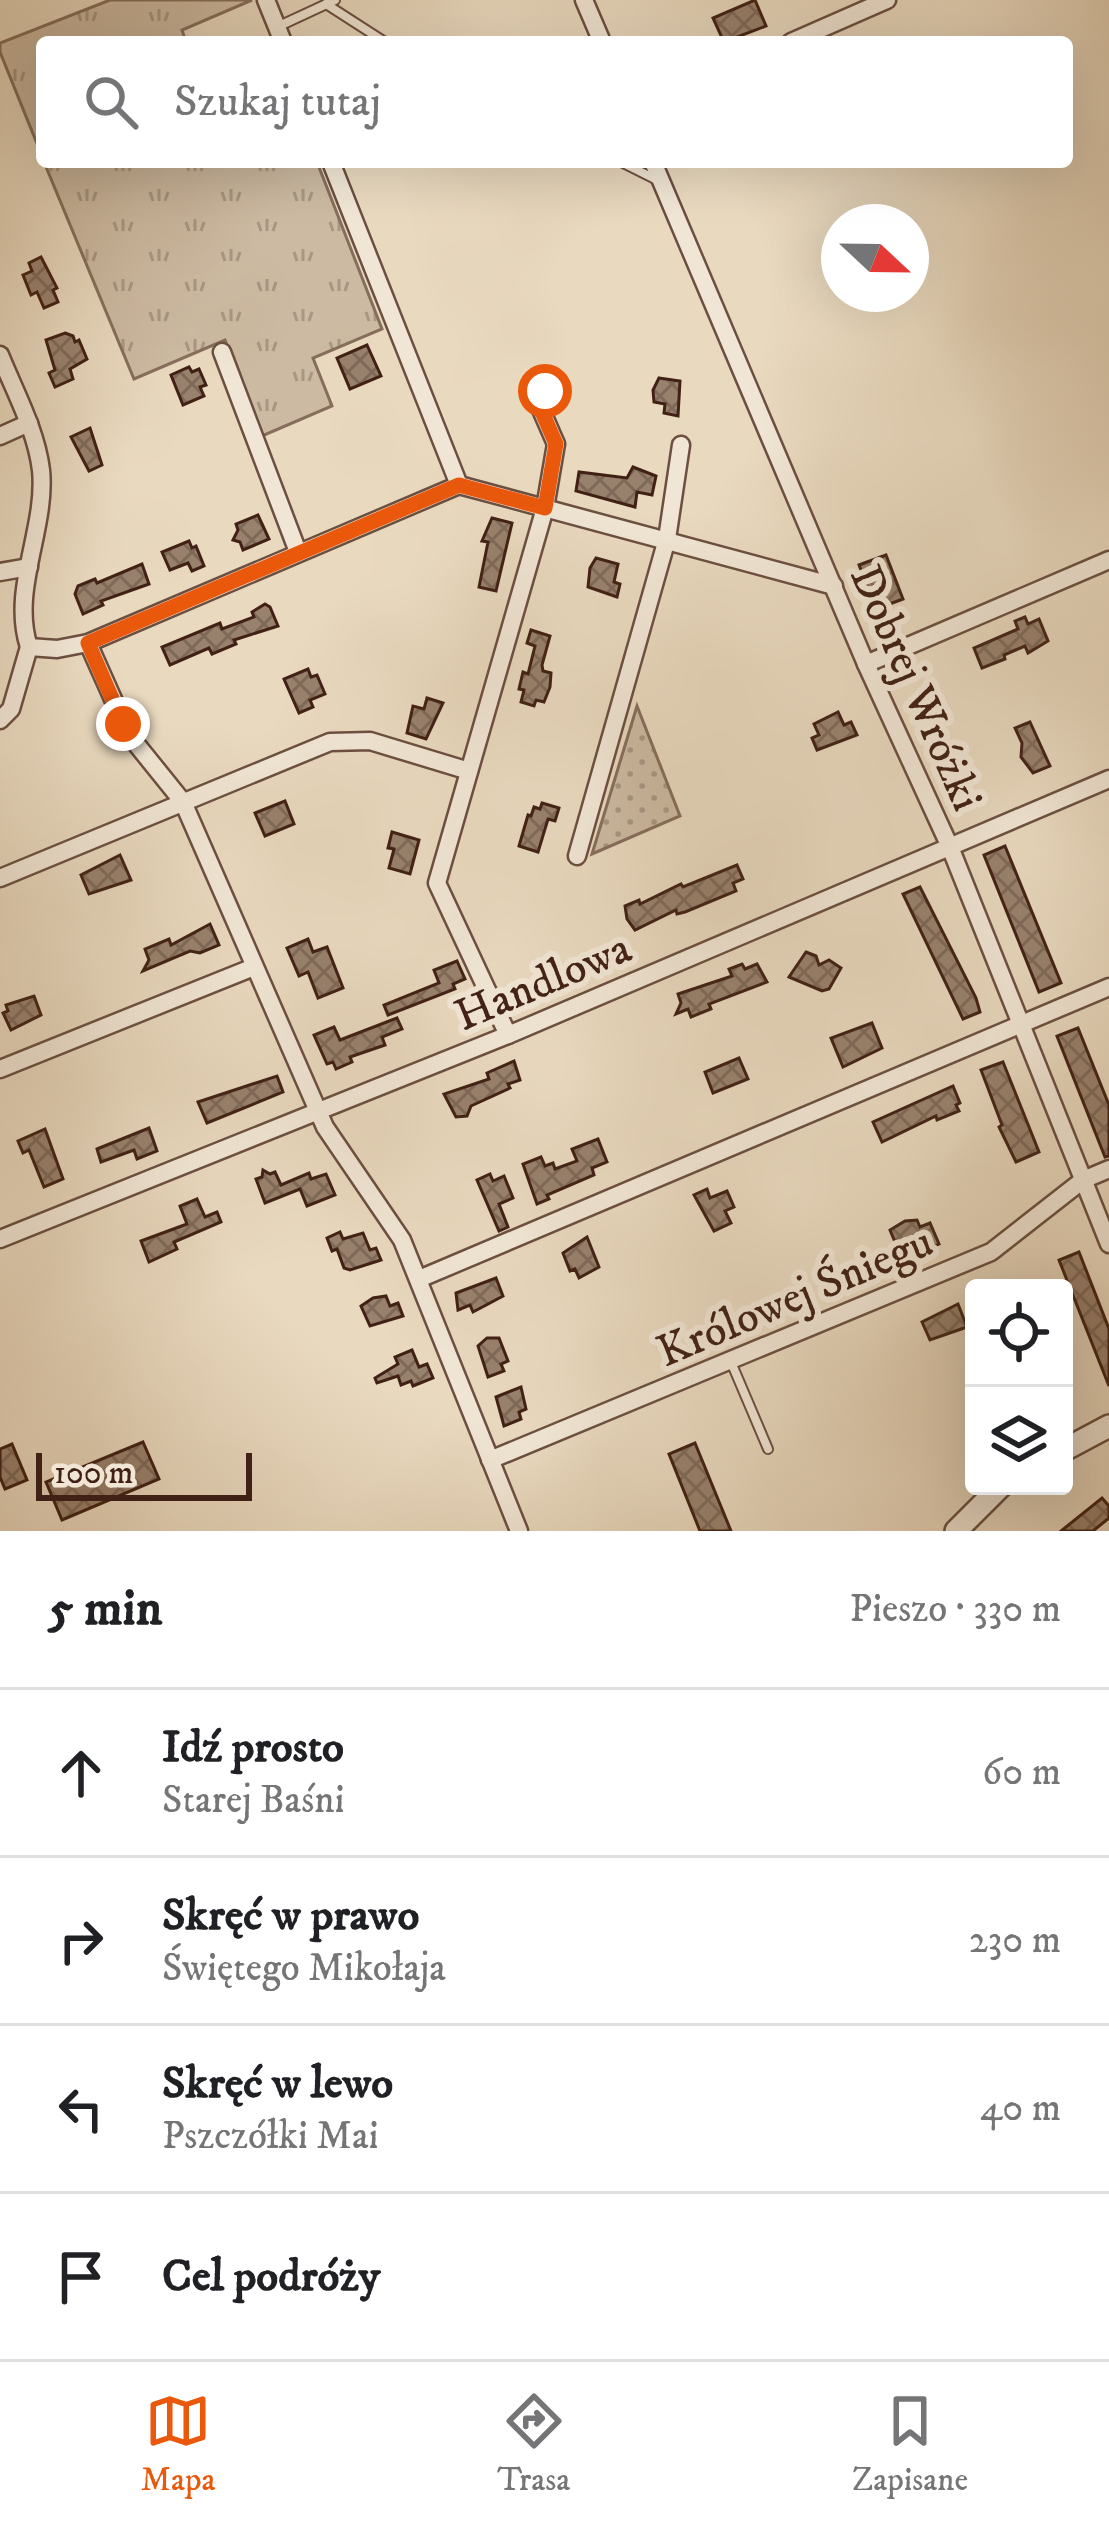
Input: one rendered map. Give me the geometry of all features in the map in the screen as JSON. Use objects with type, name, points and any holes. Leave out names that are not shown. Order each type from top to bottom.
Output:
[{"type":"street","points":[[266,0],[280,34]]},
{"type":"street","points":[[584,0],[599,36]]},
{"type":"street","points":[[804,36],[887,0]]},
{"type":"street","points":[[333,168],[459,485]]},
{"type":"street","name":"Dobrej Wróżki","points":[[656,168],[866,664],[950,847],[1109,1244]]},
{"type":"street","points":[[221,352],[298,552]]},
{"type":"street","points":[[0,355],[29,424],[41,472],[24,631],[29,646],[11,709],[0,720]]},
{"type":"street","points":[[508,1035],[437,884],[545,508],[556,444],[539,405],[545,391]]},
{"type":"street","points":[[0,436],[29,424]]},
{"type":"street","points":[[577,856],[667,539],[681,445]]},
{"type":"street","points":[[29,646],[57,649],[88,643],[459,485],[834,586]]},
{"type":"street","points":[[866,664],[1109,560]]},
{"type":"street","points":[[0,572],[29,567]]},
{"type":"street","points":[[88,643],[129,735],[183,802],[327,1130],[402,1240],[519,1531]]},
{"type":"street","points":[[0,878],[330,742],[370,741],[469,771]]},
{"type":"street","name":"Handlowa","points":[[0,1240],[508,1035],[1109,779]]},
{"type":"street","points":[[0,1070],[254,967]]},
{"type":"street","points":[[419,1279],[1109,987]]},
{"type":"street","name":"Królowej Śniegu","points":[[490,1460],[991,1252],[1083,1180],[1109,1169]]},
{"type":"street","points":[[1073,1446],[1109,1426]]},
{"type":"street","points":[[1073,1446],[1109,1436]]},
{"type":"street","points":[[956,1531],[992,1495]]},
{"type":"lane","points":[[280,34],[331,2],[377,36]]},
{"type":"lane","points":[[633,168],[662,182]]},
{"type":"lane","points":[[730,1360],[768,1449]]},
{"type":"green space","points":[[110,0],[252,0],[182,30],[184,36],[36,36],[36,141],[0,43]]},
{"type":"green space","points":[[46,168],[319,168],[382,329],[313,358],[332,406],[262,436],[225,340],[134,379]]},
{"type":"green space","points":[[637,706],[680,816],[592,854]]},
{"type":"building","points":[[755,0],[766,26],[740,36],[721,36],[713,18]]},
{"type":"building","points":[[41,257],[57,288],[53,290],[58,302],[44,308],[37,292],[31,295],[23,275],[32,271],[29,263]]},
{"type":"building","points":[[65,333],[79,340],[87,359],[70,369],[73,379],[55,387],[46,340]]},
{"type":"building","points":[[367,345],[381,376],[350,389],[337,358]]},
{"type":"building","points":[[189,367],[192,372],[199,369],[206,385],[200,387],[204,396],[183,405],[171,375]]},
{"type":"building","points":[[659,378],[680,381],[678,416],[664,413],[665,404],[654,402]]},
{"type":"building","points":[[90,428],[102,465],[89,471],[71,437]]},
{"type":"building","points":[[633,467],[656,476],[652,495],[637,492],[635,507],[576,491],[579,472],[627,478]]},
{"type":"building","points":[[258,515],[269,539],[243,550],[233,540],[236,524]]},
{"type":"building","points":[[492,518],[512,523],[496,591],[479,587],[488,542],[482,541]]},
{"type":"building","points":[[189,541],[204,566],[192,571],[188,563],[170,570],[162,552]]},
{"type":"building","points":[[886,555],[903,599],[876,609],[859,565]]},
{"type":"building","points":[[596,558],[618,564],[617,597],[588,587]]},
{"type":"building","points":[[142,564],[149,584],[101,601],[103,605],[83,614],[75,594],[78,586]]},
{"type":"building","points":[[265,604],[278,626],[234,640],[236,644],[212,654],[209,648],[170,665],[162,647],[220,623],[222,629],[254,617],[252,612]]},
{"type":"building","points":[[1025,617],[1028,624],[1039,619],[1048,641],[1028,653],[1025,646],[982,668],[974,648],[1018,629],[1015,621]]},
{"type":"building","points":[[531,630],[550,636],[542,665],[543,671],[551,673],[550,687],[544,702],[536,700],[534,706],[521,702],[524,690],[519,689],[535,646],[527,643]]},
{"type":"building","points":[[308,669],[311,677],[317,675],[325,694],[310,700],[313,707],[299,713],[284,679]]},
{"type":"building","points":[[427,698],[443,703],[426,739],[407,733],[413,706],[424,709]]},
{"type":"building","points":[[838,712],[844,725],[851,722],[857,735],[817,750],[812,738],[819,735],[814,724]]},
{"type":"building","points":[[1030,722],[1050,766],[1033,773],[1021,757],[1022,743],[1015,728]]},
{"type":"building","points":[[285,801],[294,824],[265,836],[255,813]]},
{"type":"building","points":[[542,803],[559,808],[555,821],[548,819],[538,852],[519,846],[528,815]]},
{"type":"building","points":[[392,832],[419,840],[410,874],[389,868]]},
{"type":"building","points":[[1005,846],[1061,983],[1039,992],[984,855]]},
{"type":"building","points":[[120,855],[131,880],[89,894],[81,875]]},
{"type":"building","points":[[737,865],[743,879],[733,883],[736,891],[685,912],[677,914],[676,910],[635,930],[627,919],[625,906]]},
{"type":"building","points":[[920,887],[976,998],[980,1012],[963,1019],[903,894]]},
{"type":"building","points":[[210,924],[219,945],[200,953],[190,951],[143,971],[149,960],[145,949],[169,939],[171,945]]},
{"type":"building","points":[[308,939],[313,952],[327,947],[343,988],[318,998],[308,972],[299,976],[287,948]]},
{"type":"building","points":[[806,952],[816,956],[819,965],[829,960],[841,968],[829,989],[822,991],[789,977]]},
{"type":"building","points":[[457,961],[465,979],[453,984],[455,989],[388,1015],[384,1005],[439,983],[434,970]]},
{"type":"building","points":[[742,964],[745,969],[757,964],[767,982],[709,1004],[711,1009],[691,1017],[688,1009],[676,1014],[681,1003],[678,994],[732,976],[729,969]]},
{"type":"building","points":[[34,996],[41,1015],[11,1030],[3,1013],[8,1011],[6,1005]]},
{"type":"building","points":[[397,1018],[402,1029],[382,1037],[385,1045],[350,1057],[352,1062],[336,1069],[333,1062],[327,1064],[314,1035],[334,1027],[340,1040]]},
{"type":"building","points":[[872,1023],[882,1048],[843,1067],[831,1038]]},
{"type":"building","points":[[1078,1028],[1109,1105],[1109,1156],[1105,1157],[1057,1036]]},
{"type":"building","points":[[739,1058],[748,1079],[713,1093],[705,1072]]},
{"type":"building","points":[[514,1061],[520,1080],[471,1106],[467,1116],[456,1117],[444,1094],[489,1079],[487,1073]]},
{"type":"building","points":[[1003,1062],[1039,1152],[1016,1162],[981,1070]]},
{"type":"building","points":[[277,1076],[283,1092],[207,1123],[198,1102]]},
{"type":"building","points":[[953,1086],[959,1111],[937,1120],[936,1116],[882,1142],[873,1122]]},
{"type":"building","points":[[149,1128],[157,1151],[137,1159],[134,1150],[101,1162],[97,1149]]},
{"type":"building","points":[[45,1129],[63,1179],[44,1187],[29,1150],[23,1153],[18,1141]]},
{"type":"building","points":[[598,1139],[607,1162],[592,1168],[594,1175],[537,1204],[523,1164],[541,1157],[545,1166],[553,1163],[555,1169],[577,1161],[572,1149]]},
{"type":"building","points":[[263,1170],[275,1172],[281,1185],[309,1173],[311,1179],[326,1174],[335,1195],[307,1206],[300,1189],[265,1203],[256,1179]]},
{"type":"building","points":[[490,1174],[493,1181],[504,1176],[513,1198],[499,1204],[508,1227],[499,1231],[477,1180]]},
{"type":"building","points":[[707,1189],[710,1198],[727,1191],[734,1207],[725,1211],[731,1223],[714,1231],[694,1195]]},
{"type":"building","points":[[197,1199],[205,1217],[217,1212],[221,1222],[174,1242],[177,1249],[149,1262],[141,1241],[187,1224],[180,1206]]},
{"type":"building","points":[[917,1220],[920,1227],[930,1223],[939,1244],[928,1249],[924,1239],[898,1249],[890,1230]]},
{"type":"building","points":[[340,1232],[343,1239],[363,1233],[370,1250],[376,1248],[381,1260],[344,1268],[327,1238]]},
{"type":"building","points":[[587,1237],[599,1267],[579,1278],[575,1269],[570,1271],[563,1253]]},
{"type":"building","points":[[1079,1252],[1109,1329],[1109,1386],[1073,1295],[1073,1279],[1067,1279],[1059,1260]]},
{"type":"building","points":[[496,1278],[503,1296],[473,1312],[470,1305],[458,1310],[456,1293]]},
{"type":"building","points":[[386,1296],[390,1306],[398,1303],[403,1316],[370,1326],[361,1306]]},
{"type":"building","points":[[958,1304],[965,1328],[930,1340],[922,1322]]},
{"type":"building","points":[[487,1338],[499,1338],[508,1361],[501,1364],[504,1371],[488,1377],[478,1346]]},
{"type":"building","points":[[412,1350],[419,1367],[427,1364],[433,1378],[413,1386],[411,1381],[401,1385],[398,1376],[377,1383],[375,1378],[398,1364],[395,1357]]},
{"type":"building","points":[[521,1387],[526,1409],[519,1412],[521,1419],[504,1426],[496,1397]]},
{"type":"building","points":[[143,1442],[159,1479],[62,1520],[46,1482]]},
{"type":"building","points":[[695,1443],[731,1531],[700,1531],[669,1454]]},
{"type":"building","points":[[12,1444],[27,1480],[5,1489],[0,1449]]},
{"type":"building","points":[[1102,1498],[1109,1506],[1109,1518],[1093,1531],[1061,1531]]},
{"type":"route","points":[[123,724],[88,643],[459,485],[545,508],[556,444],[539,405],[545,391]]}]
